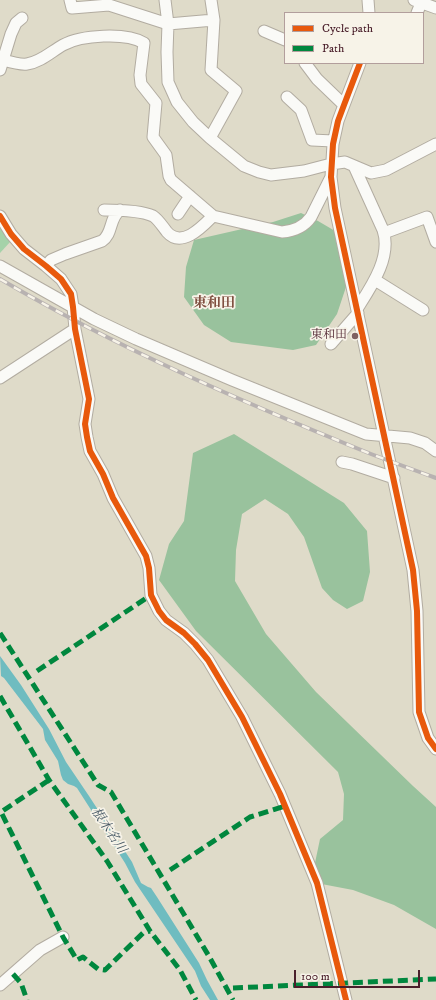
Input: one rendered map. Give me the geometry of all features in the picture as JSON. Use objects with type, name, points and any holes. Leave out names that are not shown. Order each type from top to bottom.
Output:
[{"type":"street","points":[[70,0],[72,8],[118,4],[168,24],[214,20]]},
{"type":"street","points":[[165,0],[168,24],[168,82],[177,102],[193,122],[244,166],[271,175],[304,171],[345,162],[370,173],[386,170],[436,144]]},
{"type":"street","points":[[210,138],[236,92],[211,70],[214,20],[211,0]]},
{"type":"street","points":[[368,0],[369,12]]},
{"type":"street","points":[[417,5],[436,8]]},
{"type":"street","points":[[22,18],[16,23],[1,65],[27,64],[39,60],[64,44],[77,39],[94,36],[118,36],[141,40],[144,43],[140,75],[141,84],[156,103],[153,137],[166,155],[171,180],[213,216],[282,232],[290,232],[300,228],[308,222],[331,177]]},
{"type":"street","points":[[264,31],[284,40]]},
{"type":"street","points":[[305,64],[317,79],[344,105]]},
{"type":"street","points":[[360,64],[338,121],[333,141],[331,177],[335,208],[394,478],[416,590],[419,712],[428,738],[436,750]]},
{"type":"street","points":[[287,97],[301,110],[312,140],[333,141]]},
{"type":"street","points":[[331,344],[357,311],[375,280],[384,256],[384,233],[354,166]]},
{"type":"street","points":[[178,214],[190,196]]},
{"type":"street","points":[[104,210],[120,210],[148,214],[154,217],[168,234],[180,238],[197,231],[213,216]]},
{"type":"street","points":[[46,266],[51,260],[102,241],[106,238],[116,212],[120,210]]},
{"type":"street","points":[[0,216],[11,234],[24,249],[60,279],[71,294],[75,329],[89,399],[85,424],[90,451],[103,474],[113,498],[146,556],[149,568],[151,595],[159,611],[166,620],[184,633],[208,660],[242,717],[280,794],[317,884],[346,1000]]},
{"type":"street","points":[[384,233],[427,217],[436,242]]},
{"type":"street","points":[[0,266],[94,319],[136,339],[232,380],[366,434],[410,438],[425,443],[436,451]]},
{"type":"street","points":[[375,280],[423,310]]},
{"type":"street","points":[[0,378],[75,329]]},
{"type":"street","points":[[342,462],[394,478]]},
{"type":"street","points":[[0,985],[40,950],[63,937]]},
{"type":"green space","points":[[301,213],[347,238],[347,284],[337,314],[316,345],[293,350],[231,342],[204,325],[184,297],[186,267],[194,240],[273,222]]},
{"type":"green space","points":[[0,224],[11,241],[0,253]]},
{"type":"green space","points":[[234,434],[344,503],[367,531],[370,572],[363,601],[347,609],[333,600],[322,588],[304,537],[288,514],[265,499],[242,514],[236,550],[235,581],[266,634],[316,692],[436,807],[436,929],[394,905],[353,890],[311,882],[320,839],[343,820],[344,794],[338,772],[196,631],[159,580],[169,544],[184,521],[193,453]]},
{"type":"water","name":"根木名川","points":[[0,656],[21,685],[49,729],[66,762],[132,862],[141,883],[151,888],[199,963],[218,1000],[210,1000],[201,986],[195,971],[135,882],[125,863],[77,788],[63,780],[58,761],[45,740],[43,729],[1,676]]},
{"type":"railway","points":[[0,279],[90,328],[182,373],[324,435],[436,478]]},
{"type":"marked path","points":[[37,671],[151,595]]},
{"type":"marked path","points":[[0,633],[98,785],[111,792],[210,958],[233,1000]]},
{"type":"marked path","points":[[0,696],[49,780],[107,861],[150,931],[180,970],[196,1000]]},
{"type":"marked path","points":[[49,780],[1,812],[63,937],[77,960],[83,957],[98,969],[105,970],[143,933],[150,931]]},
{"type":"marked path","points":[[170,870],[250,817],[285,806]]},
{"type":"marked path","points":[[13,974],[21,983],[27,1000]]},
{"type":"marked path","points":[[233,988],[436,979]]},
{"type":"cycle path","points":[[360,64],[338,121],[333,144],[331,177],[335,208],[413,570],[417,611],[419,712],[428,738],[436,749]]},
{"type":"cycle path","points":[[0,216],[11,234],[24,249],[61,279],[71,294],[75,329],[89,399],[85,424],[90,451],[103,474],[113,498],[146,556],[149,568],[151,595],[159,611],[166,620],[184,633],[208,660],[242,717],[280,794],[317,883],[346,1000]]},
{"type":"place","name":"東和田","points":[[355,336]]},
{"type":"district","name":"東和田","points":[[214,304]]}]
